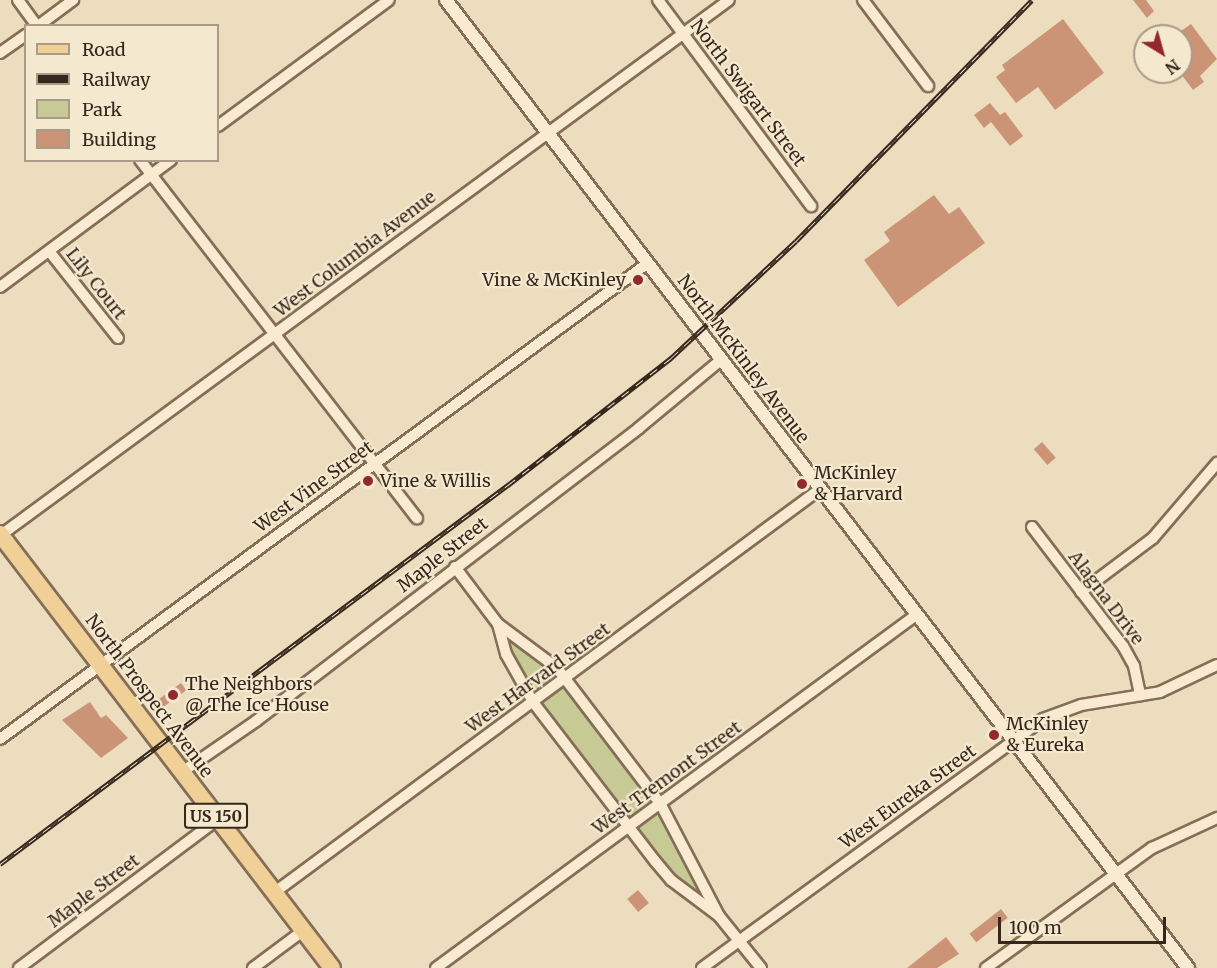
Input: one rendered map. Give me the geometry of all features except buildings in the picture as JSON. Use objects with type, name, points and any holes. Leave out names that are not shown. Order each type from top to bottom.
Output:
[{"type":"main road","name":"North Prospect Avenue","points":[[1,534],[333,968]]},
{"type":"street","points":[[18,0],[36,24]]},
{"type":"street","points":[[41,24],[73,0]]},
{"type":"street","points":[[219,125],[389,0]]},
{"type":"street","name":"North McKinley Avenue","points":[[446,0],[1188,968]]},
{"type":"street","name":"North Swigart Street","points":[[658,0],[811,206]]},
{"type":"street","name":"West Columbia Avenue","points":[[1,534],[729,0]]},
{"type":"street","points":[[863,0],[928,86]]},
{"type":"street","points":[[0,53],[24,36]]},
{"type":"street","points":[[142,162],[417,519]]},
{"type":"street","points":[[0,287],[168,162]]},
{"type":"street","name":"Lily Court","points":[[49,251],[118,338]]},
{"type":"street","name":"West Vine Street","points":[[0,739],[648,263]]},
{"type":"street","name":"Maple Street","points":[[182,772],[256,721],[639,428],[721,360]]},
{"type":"street","points":[[1081,592],[1153,538],[1217,463]]},
{"type":"street","name":"West Harvard Street","points":[[275,892],[820,489]]},
{"type":"street","name":"Alagna Drive","points":[[1032,527],[1131,658],[1140,695]]},
{"type":"street","points":[[455,567],[498,624],[546,657],[660,804],[719,916]]},
{"type":"street","name":"West Tremont Street","points":[[436,968],[916,615]]},
{"type":"street","points":[[498,624],[506,654],[532,702],[671,880],[719,916],[761,968]]},
{"type":"street","name":"West Eureka Street","points":[[702,968],[1013,741],[1059,711],[1140,695],[1187,681],[1217,665]]},
{"type":"street","points":[[986,968],[1162,843],[1217,818]]},
{"type":"street","name":"Maple Street","points":[[19,968],[218,819]]},
{"type":"street","points":[[253,968],[304,930]]},
{"type":"green space","points":[[510,642],[547,666],[643,787],[670,826],[701,889],[698,892],[675,877],[657,857],[547,716],[513,659]]},
{"type":"railway","points":[[0,864],[508,485],[671,358],[796,241],[1032,0]]},
{"type":"place","name":"Vine & McKinley","points":[[638,280]]},
{"type":"place","name":"Vine & Willis","points":[[368,481]]},
{"type":"place","name":"McKinley & Harvard","points":[[802,484]]},
{"type":"place","name":"The Neighbors @ The Ice House","points":[[173,695]]},
{"type":"place","name":"McKinley & Eureka","points":[[994,735]]}]
